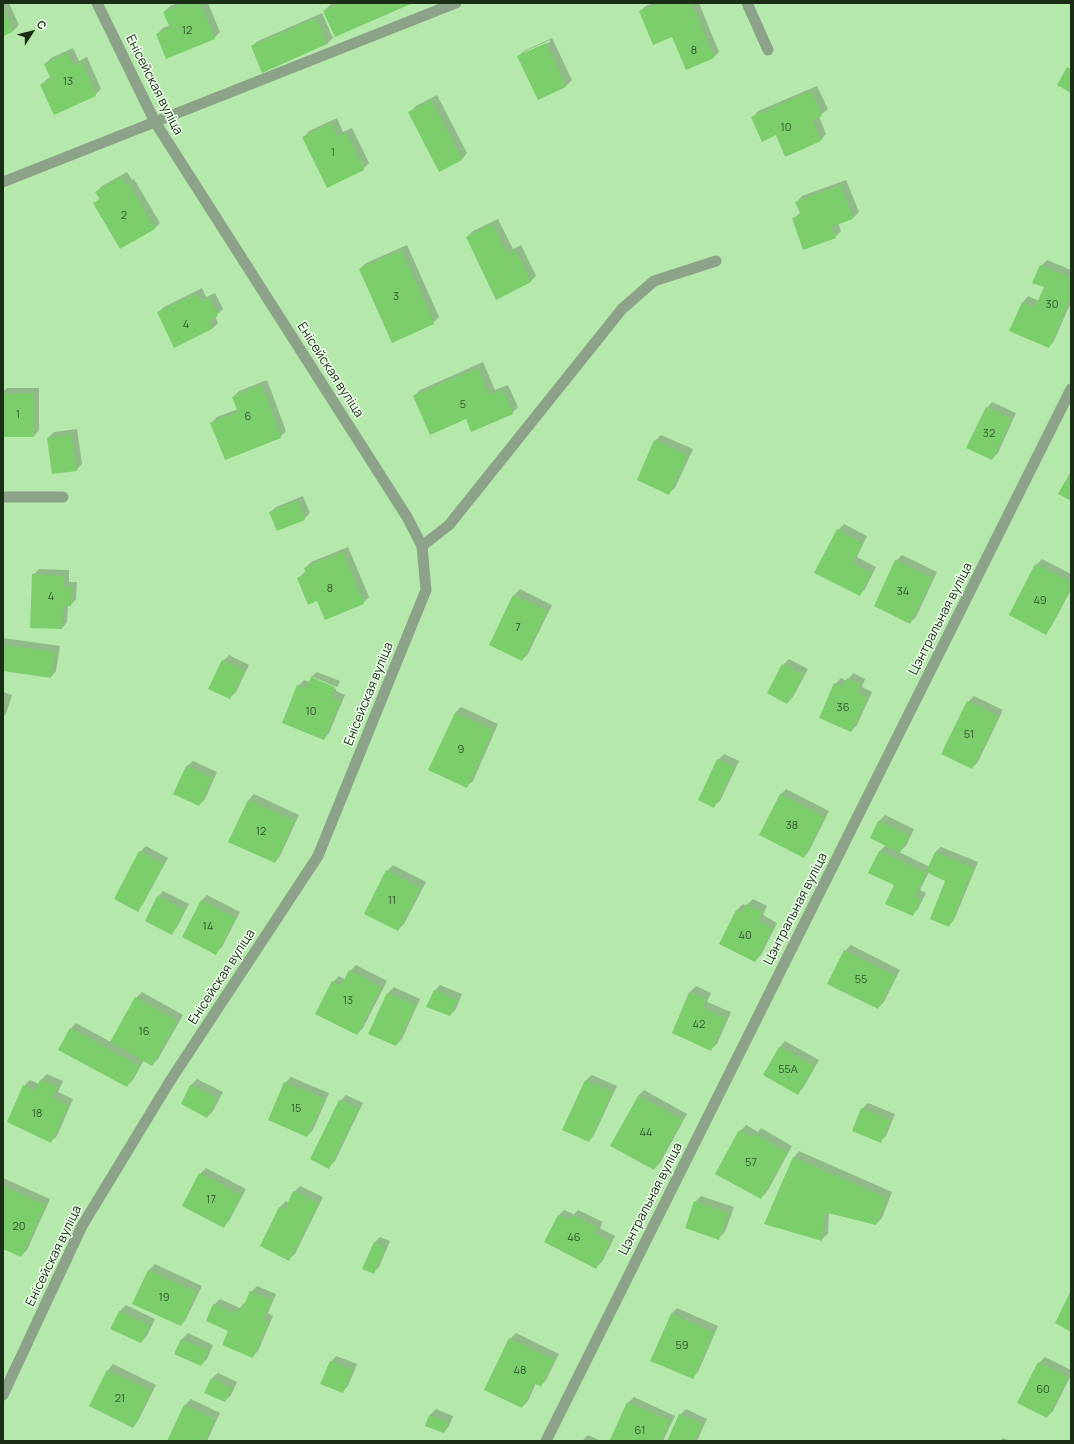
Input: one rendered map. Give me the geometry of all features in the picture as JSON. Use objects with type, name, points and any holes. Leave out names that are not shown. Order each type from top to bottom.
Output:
[{"type":"street","name":"Енісейская вуліца","points":[[3,1395],[82,1226],[170,1081],[318,856],[426,590],[422,546],[407,517],[154,122],[98,3]]},
{"type":"street","points":[[3,182],[456,3]]},
{"type":"street","points":[[747,3],[768,50]]},
{"type":"street","points":[[422,546],[449,525],[622,309],[654,281],[716,261]]},
{"type":"street","name":"Цэнтральная вуліца","points":[[546,1441],[1071,389]]},
{"type":"street","points":[[3,497],[63,497]]},
{"type":"building","points":[[184,3],[200,3],[215,39],[166,59],[156,34],[170,28],[163,12]]},
{"type":"building","points":[[340,3],[413,3],[335,37],[323,11]]},
{"type":"building","points":[[659,3],[691,3],[714,58],[686,70],[672,37],[653,45],[639,11]]},
{"type":"building","points":[[3,7],[13,32],[3,36]]},
{"type":"building","points":[[316,18],[327,44],[262,73],[251,46]]},
{"type":"building","points":[[546,43],[566,87],[538,100],[517,56]]},
{"type":"building","points":[[67,53],[73,66],[81,62],[96,96],[54,115],[40,85],[51,79],[44,64]]},
{"type":"building","points":[[1067,67],[1071,69],[1071,93],[1057,85]]},
{"type":"building","points":[[811,91],[822,116],[812,120],[821,141],[785,157],[776,135],[762,142],[751,117]]},
{"type":"building","points":[[431,100],[462,160],[439,172],[408,112]]},
{"type":"building","points":[[331,123],[337,137],[346,133],[364,170],[327,188],[302,137]]},
{"type":"building","points":[[121,177],[126,185],[128,184],[155,229],[120,249],[93,203],[100,199],[95,192]]},
{"type":"building","points":[[840,185],[853,219],[831,227],[836,238],[803,250],[792,218],[801,215],[795,202]]},
{"type":"building","points":[[492,224],[507,254],[515,250],[531,282],[496,300],[466,237]]},
{"type":"building","points":[[401,250],[434,324],[392,343],[359,269]]},
{"type":"building","points":[[1040,265],[1071,278],[1071,296],[1049,348],[1009,331],[1022,302],[1035,307],[1044,287],[1032,283]]},
{"type":"building","points":[[196,294],[200,302],[209,298],[218,316],[208,321],[212,329],[174,348],[157,312]]},
{"type":"building","points":[[477,368],[489,395],[502,390],[513,414],[471,432],[466,419],[430,435],[413,396]]},
{"type":"building","points":[[261,385],[281,438],[225,460],[210,423],[238,412],[232,397]]},
{"type":"building","points":[[34,393],[34,437],[3,437],[3,394]]},
{"type":"building","points":[[986,407],[1011,419],[992,460],[966,448]]},
{"type":"building","points":[[71,435],[77,471],[52,474],[47,438]]},
{"type":"building","points":[[654,440],[687,455],[669,495],[637,480]]},
{"type":"building","points":[[1071,471],[1071,501],[1058,494]]},
{"type":"building","points":[[297,501],[305,520],[277,531],[269,512]]},
{"type":"building","points":[[837,529],[862,543],[852,563],[871,573],[860,596],[814,573]]},
{"type":"building","points":[[342,552],[364,604],[325,620],[317,601],[308,605],[297,578],[306,574],[304,568]]},
{"type":"building","points":[[895,560],[932,578],[910,624],[874,606]]},
{"type":"building","points":[[1035,564],[1071,582],[1071,587],[1046,635],[1009,615]]},
{"type":"building","points":[[32,574],[64,576],[64,587],[71,587],[71,606],[63,606],[62,629],[30,628]]},
{"type":"building","points":[[513,595],[547,611],[522,661],[489,645]]},
{"type":"building","points":[[3,645],[55,652],[51,678],[3,671]]},
{"type":"building","points":[[222,660],[244,671],[230,699],[208,689]]},
{"type":"building","points":[[782,664],[803,675],[787,704],[767,693]]},
{"type":"building","points":[[311,677],[335,687],[331,697],[340,701],[324,740],[282,723],[297,685],[306,689]]},
{"type":"building","points":[[847,678],[860,685],[857,693],[867,698],[851,732],[819,718],[834,683],[842,687]]},
{"type":"building","points":[[967,701],[998,716],[972,769],[941,754]]},
{"type":"building","points":[[455,713],[493,730],[467,788],[428,770]]},
{"type":"building","points":[[717,759],[734,767],[714,808],[698,800]]},
{"type":"building","points":[[186,766],[212,778],[199,806],[173,794]]},
{"type":"building","points":[[780,794],[824,817],[804,858],[759,835]]},
{"type":"building","points":[[248,800],[294,821],[275,863],[228,842]]},
{"type":"building","points":[[878,821],[908,835],[900,853],[870,838]]},
{"type":"building","points":[[139,851],[163,864],[138,912],[114,899]]},
{"type":"building","points":[[879,851],[926,873],[915,896],[921,899],[913,916],[885,904],[894,885],[868,873]]},
{"type":"building","points":[[935,852],[973,868],[949,927],[930,919],[945,881],[926,872]]},
{"type":"building","points":[[386,870],[420,888],[398,931],[364,914]]},
{"type":"building","points":[[157,896],[184,910],[172,935],[145,921]]},
{"type":"building","points":[[201,900],[235,918],[216,955],[182,937]]},
{"type":"building","points":[[746,904],[762,912],[758,921],[772,929],[755,962],[719,944],[736,910],[742,913]]},
{"type":"building","points":[[844,950],[895,976],[878,1009],[827,984]]},
{"type":"building","points":[[349,970],[381,987],[357,1035],[315,1014],[332,981],[341,986]]},
{"type":"building","points":[[434,990],[457,1000],[450,1016],[426,1007]]},
{"type":"building","points":[[689,992],[706,999],[702,1008],[726,1018],[711,1051],[672,1033]]},
{"type":"building","points":[[387,993],[415,1005],[396,1046],[368,1034]]},
{"type":"building","points":[[135,997],[177,1021],[152,1066],[110,1042]]},
{"type":"building","points":[[70,1028],[139,1066],[127,1087],[58,1050]]},
{"type":"building","points":[[779,1047],[814,1066],[798,1095],[763,1075]]},
{"type":"building","points":[[40,1080],[57,1087],[52,1098],[68,1105],[51,1143],[7,1122],[23,1085],[35,1091]]},
{"type":"building","points":[[585,1080],[612,1092],[589,1142],[562,1130]]},
{"type":"building","points":[[284,1082],[324,1099],[307,1137],[268,1120]]},
{"type":"building","points":[[190,1085],[217,1098],[207,1118],[181,1104]]},
{"type":"building","points":[[638,1096],[682,1120],[654,1170],[610,1146]]},
{"type":"building","points":[[339,1100],[358,1109],[329,1169],[310,1159]]},
{"type":"building","points":[[861,1108],[890,1120],[881,1143],[852,1131]]},
{"type":"building","points":[[739,1130],[752,1137],[754,1134],[787,1152],[761,1199],[715,1174]]},
{"type":"building","points":[[793,1157],[886,1198],[876,1225],[824,1212],[822,1241],[764,1224]]},
{"type":"building","points":[[199,1173],[241,1195],[224,1228],[182,1206]]},
{"type":"building","points":[[3,1186],[45,1205],[21,1257],[3,1249]]},
{"type":"building","points":[[293,1191],[318,1203],[289,1261],[260,1246],[279,1207],[285,1209]]},
{"type":"building","points":[[694,1201],[728,1213],[719,1240],[685,1228]]},
{"type":"building","points":[[558,1215],[569,1220],[572,1215],[598,1228],[595,1234],[610,1242],[596,1269],[544,1242]]},
{"type":"building","points":[[374,1242],[385,1247],[374,1274],[362,1269]]},
{"type":"building","points":[[148,1270],[196,1292],[181,1326],[132,1304]]},
{"type":"building","points":[[1071,1290],[1071,1332],[1055,1323]]},
{"type":"building","points":[[250,1291],[271,1300],[263,1319],[268,1322],[253,1358],[222,1345],[228,1331],[206,1321],[213,1304],[235,1314],[238,1308],[242,1310]]},
{"type":"building","points":[[119,1311],[149,1325],[141,1343],[110,1329]]},
{"type":"building","points":[[671,1314],[713,1332],[693,1379],[650,1361]]},
{"type":"building","points":[[509,1338],[554,1360],[541,1387],[534,1383],[522,1408],[484,1390]]},
{"type":"building","points":[[181,1339],[208,1350],[201,1366],[174,1354]]},
{"type":"building","points":[[330,1361],[352,1370],[343,1393],[320,1384]]},
{"type":"building","points":[[1038,1362],[1068,1377],[1047,1418],[1017,1403]]},
{"type":"building","points":[[107,1370],[151,1391],[133,1428],[89,1406]]},
{"type":"building","points":[[211,1378],[232,1388],[225,1402],[204,1393]]},
{"type":"building","points":[[627,1402],[670,1421],[661,1441],[610,1440]]},
{"type":"building","points":[[184,1405],[215,1419],[205,1441],[167,1441]]},
{"type":"building","points":[[679,1414],[702,1424],[694,1441],[667,1441]]},
{"type":"building","points":[[429,1415],[448,1422],[444,1433],[425,1426]]}]
